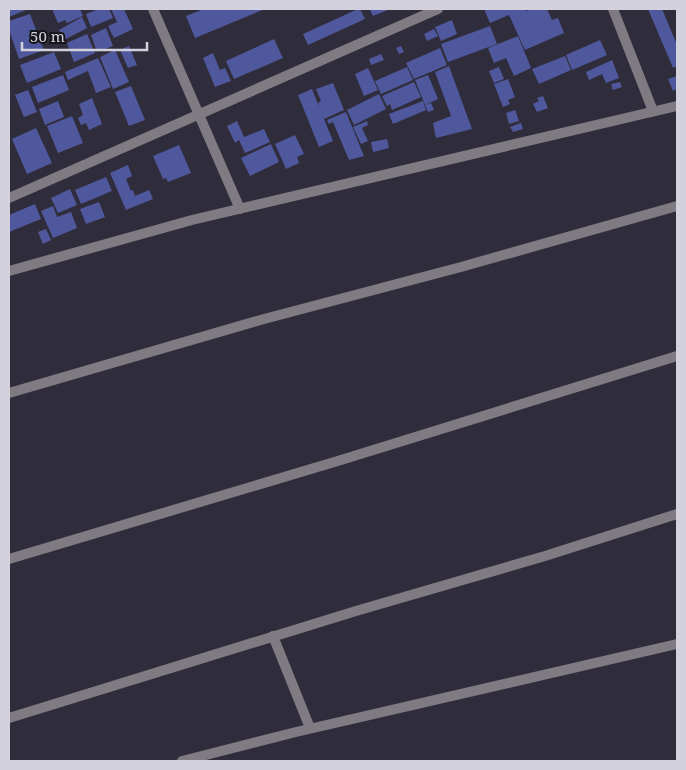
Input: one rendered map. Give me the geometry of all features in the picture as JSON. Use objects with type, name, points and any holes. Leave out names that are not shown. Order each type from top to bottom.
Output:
[{"type":"street","points":[[153,9],[240,209]]},
{"type":"street","points":[[9,198],[438,9]]},
{"type":"street","points":[[613,9],[653,111]]},
{"type":"street","points":[[9,271],[192,220],[677,106]]},
{"type":"street","points":[[9,393],[264,319],[461,267],[677,206]]},
{"type":"street","points":[[9,559],[342,460],[677,356]]},
{"type":"street","points":[[9,718],[273,636],[545,556],[677,514]]},
{"type":"street","points":[[273,636],[310,728]]},
{"type":"street","points":[[182,761],[310,728],[677,644]]},
{"type":"building","points":[[9,9],[25,9],[26,10],[9,17]]},
{"type":"building","points":[[52,9],[80,9],[83,16],[67,23],[65,20],[58,23]]},
{"type":"building","points":[[99,9],[109,9],[113,18],[91,27],[86,14]]},
{"type":"building","points":[[111,9],[124,9],[133,29],[114,38],[108,26],[117,22]]},
{"type":"building","points":[[204,9],[265,9],[195,38],[186,16]]},
{"type":"building","points":[[360,9],[365,19],[308,45],[303,34]]},
{"type":"building","points":[[484,9],[525,9],[526,11],[531,9],[547,9],[552,20],[558,18],[564,33],[525,50],[509,15],[490,23]]},
{"type":"building","points":[[648,9],[662,9],[677,45],[677,66],[673,68]]},
{"type":"building","points":[[370,10],[388,10],[373,16]]},
{"type":"building","points":[[30,14],[44,50],[19,59],[9,30],[9,21]]},
{"type":"building","points":[[82,17],[87,28],[64,40],[59,30]]},
{"type":"building","points":[[452,20],[457,34],[441,41],[435,27]]},
{"type":"building","points":[[490,26],[497,44],[448,62],[441,44]]},
{"type":"building","points":[[106,28],[113,46],[97,52],[91,35]]},
{"type":"building","points":[[434,29],[438,36],[427,41],[424,34]]},
{"type":"building","points":[[87,34],[95,53],[74,62],[67,43]]},
{"type":"building","points":[[518,36],[531,68],[514,76],[506,58],[494,63],[488,48]]},
{"type":"building","points":[[274,39],[283,58],[234,79],[226,61]]},
{"type":"building","points":[[600,40],[607,55],[572,70],[566,55]]},
{"type":"building","points":[[129,46],[137,65],[128,68],[120,50]]},
{"type":"building","points":[[401,46],[404,52],[399,54],[396,48]]},
{"type":"building","points":[[440,48],[447,65],[414,79],[406,63]]},
{"type":"building","points":[[115,50],[129,82],[113,89],[100,57]]},
{"type":"building","points":[[54,52],[61,69],[27,83],[20,65]]},
{"type":"building","points":[[213,53],[220,70],[225,68],[231,81],[215,87],[203,58]]},
{"type":"building","points":[[381,54],[384,60],[371,65],[369,59]]},
{"type":"building","points":[[565,56],[571,70],[539,84],[532,69]]},
{"type":"building","points":[[98,58],[111,87],[96,93],[88,71],[68,80],[65,72]]},
{"type":"building","points":[[612,60],[619,78],[606,83],[602,74],[589,80],[586,72]]},
{"type":"building","points":[[449,66],[472,129],[436,138],[433,123],[451,116],[435,72]]},
{"type":"building","points":[[407,67],[413,80],[381,94],[375,81]]},
{"type":"building","points":[[499,67],[504,79],[494,83],[489,71]]},
{"type":"building","points":[[368,68],[378,90],[364,96],[355,74]]},
{"type":"building","points":[[63,75],[69,90],[38,103],[32,87]]},
{"type":"building","points":[[428,75],[438,99],[425,105],[415,80]]},
{"type":"building","points":[[677,76],[677,89],[673,91],[668,79]]},
{"type":"building","points":[[508,79],[515,97],[508,100],[510,104],[503,107],[494,84]]},
{"type":"building","points":[[414,82],[421,97],[392,110],[390,104],[387,106],[382,96]]},
{"type":"building","points":[[620,82],[622,87],[613,90],[611,84]]},
{"type":"building","points":[[333,83],[344,110],[324,119],[333,141],[319,147],[298,95],[312,89],[320,109],[318,103],[321,101],[316,89]]},
{"type":"building","points":[[131,86],[145,120],[129,126],[115,92]]},
{"type":"building","points":[[28,90],[37,112],[24,117],[15,95]]},
{"type":"building","points":[[379,94],[386,109],[354,125],[347,110]]},
{"type":"building","points":[[543,96],[548,108],[537,112],[533,104],[539,101],[537,98]]},
{"type":"building","points":[[92,98],[102,124],[89,130],[86,123],[81,125],[78,118],[83,115],[79,104]]},
{"type":"building","points":[[58,101],[64,117],[45,125],[39,109]]},
{"type":"building","points":[[423,101],[426,110],[393,124],[389,114]]},
{"type":"building","points":[[431,103],[434,110],[428,112],[425,105]]},
{"type":"building","points":[[515,110],[519,121],[509,124],[506,113]]},
{"type":"building","points":[[346,112],[364,156],[349,160],[333,122],[329,124],[327,120]]},
{"type":"building","points":[[72,116],[83,143],[58,153],[47,126]]},
{"type":"building","points":[[237,121],[244,137],[264,129],[270,142],[245,153],[239,140],[235,143],[227,126]]},
{"type":"building","points":[[367,121],[368,125],[362,128],[368,141],[361,144],[353,127]]},
{"type":"building","points":[[521,123],[523,129],[513,132],[510,127]]},
{"type":"building","points":[[36,128],[52,163],[27,174],[12,139]]},
{"type":"building","points":[[295,135],[304,154],[297,157],[299,163],[286,169],[275,144]]},
{"type":"building","points":[[387,139],[389,148],[373,152],[371,142]]},
{"type":"building","points":[[271,144],[279,162],[250,176],[241,158]]},
{"type":"building","points":[[179,145],[191,173],[168,182],[166,178],[163,179],[153,156]]},
{"type":"building","points":[[128,165],[132,176],[126,179],[131,191],[133,190],[135,196],[149,190],[153,199],[126,210],[110,173]]},
{"type":"building","points":[[106,177],[112,191],[81,204],[75,190]]},
{"type":"building","points":[[70,189],[77,205],[58,213],[51,198]]},
{"type":"building","points":[[99,202],[105,217],[86,224],[80,209]]},
{"type":"building","points":[[35,204],[41,219],[9,232],[9,215]]},
{"type":"building","points":[[53,206],[57,217],[71,212],[77,228],[53,238],[41,211]]},
{"type":"building","points":[[46,229],[51,240],[43,244],[38,232]]}]
